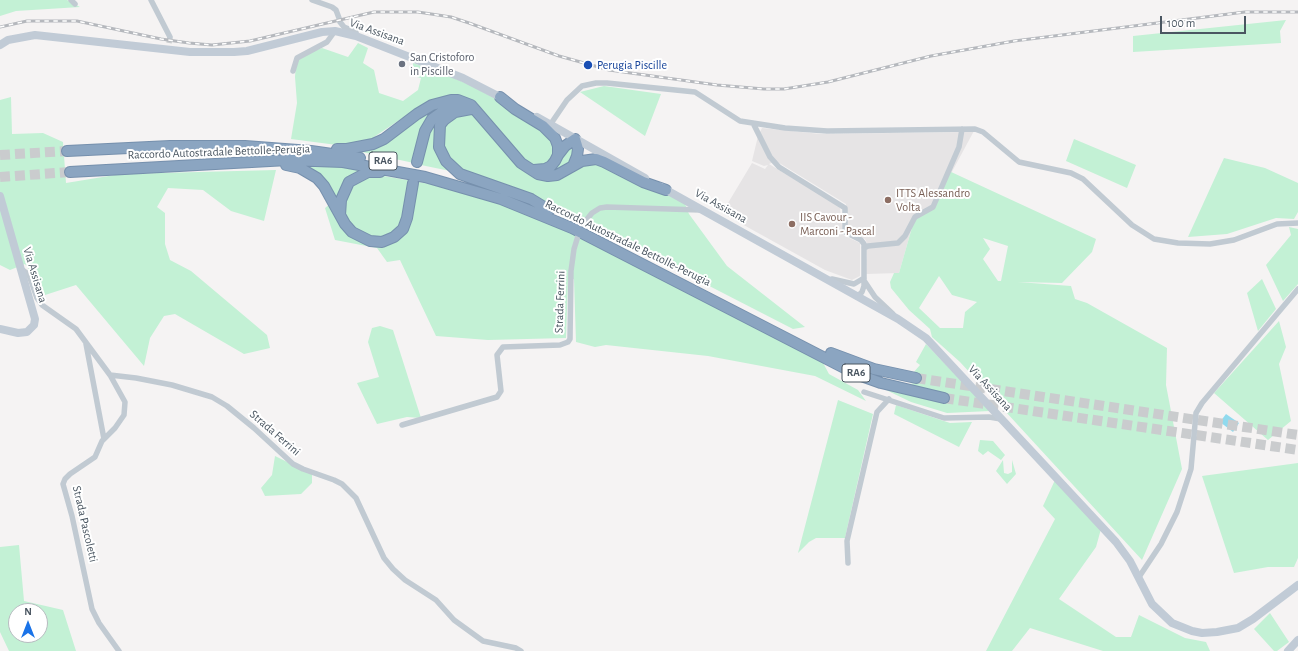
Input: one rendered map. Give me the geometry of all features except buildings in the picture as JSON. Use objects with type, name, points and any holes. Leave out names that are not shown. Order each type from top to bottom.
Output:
[{"type":"highway","points":[[500,97],[515,109],[551,132],[558,146],[558,155]]},
{"type":"highway","points":[[245,146],[274,144],[347,149],[362,147],[384,139],[417,114],[442,102],[458,100],[465,102],[521,163],[529,170],[538,174],[548,176],[556,175],[582,161],[596,159],[643,182],[666,190]]},
{"type":"highway","points":[[417,162],[424,131],[438,113],[454,107],[474,111]]},
{"type":"highway","points":[[474,111],[455,112],[440,125],[439,147],[446,161],[460,174],[530,199],[549,210]]},
{"type":"highway","points":[[529,170],[540,170],[551,166],[564,146],[575,139],[577,156],[573,166]]},
{"type":"highway","name":"RA6","points":[[67,151],[170,146],[245,146],[346,155],[424,170],[486,187],[549,210],[575,222],[676,277],[776,328],[863,376],[882,383],[944,398]]},
{"type":"highway","name":"Raccordo Autostradale Bettolle-Perugia","points":[[70,172],[288,160],[343,162],[412,174],[462,187],[531,210],[565,224],[676,277]]},
{"type":"highway","points":[[170,166],[192,169],[292,165],[317,178],[324,186],[340,215],[352,232],[360,238],[382,242],[394,237],[403,229],[407,218],[412,183]]},
{"type":"highway","points":[[340,215],[341,200],[349,182],[368,172],[379,172],[437,184],[462,187]]},
{"type":"highway","name":"RA6","points":[[776,328],[841,358],[892,374],[916,378]]},
{"type":"main road","name":"Via Assisana","points":[[0,45],[8,40],[35,35],[169,43],[221,53],[247,51],[322,32],[335,31],[356,36],[463,78],[705,210],[898,319],[926,338],[1116,542],[1139,577],[1152,604],[1165,618],[1184,629],[1202,633],[1238,628],[1253,619],[1298,585]]},
{"type":"main road","name":"Via Assisana","points":[[0,196],[34,314],[34,325],[27,332],[18,333],[0,329]]},
{"type":"main road","points":[[1288,651],[1298,640]]},
{"type":"street","points":[[151,0],[169,43]]},
{"type":"street","points":[[312,0],[332,7],[336,10],[344,27],[356,32],[356,36]]},
{"type":"street","points":[[293,71],[296,58],[327,42],[335,31]]},
{"type":"street","points":[[550,125],[567,100],[582,86],[596,83],[695,92],[740,121],[785,128],[827,131],[975,129],[983,132],[1019,162],[1070,173],[1083,179],[1132,225],[1154,239],[1178,243],[1210,244],[1234,240],[1277,224],[1298,223]]},
{"type":"street","points":[[753,123],[760,134],[770,157],[779,167],[845,208],[845,232],[861,240],[864,248],[864,289],[856,296]]},
{"type":"street","points":[[864,248],[868,246],[898,243],[905,236],[915,217],[933,207],[959,147],[962,129]]},
{"type":"street","points":[[584,223],[592,213],[600,208],[607,207],[705,210]]},
{"type":"street","name":"Strada Ferrini","points":[[402,425],[497,397],[501,391],[497,355],[503,347],[512,345],[560,345],[568,342],[570,339],[571,271],[574,249],[578,236]]},
{"type":"street","points":[[20,268],[29,275],[37,298],[42,305],[76,329],[110,375]]},
{"type":"street","points":[[815,273],[847,284],[854,284],[864,278]]},
{"type":"street","points":[[864,278],[867,288],[898,319]]},
{"type":"street","points":[[1139,577],[1161,544],[1177,512],[1191,469],[1196,413],[1202,403],[1298,289]]},
{"type":"street","points":[[85,341],[104,439]]},
{"type":"street","name":"Strada Ferrini","points":[[110,375],[172,385],[212,397],[227,406],[254,428],[293,464],[342,484],[356,498],[384,558],[405,580],[436,600],[454,620],[483,641],[516,648],[521,651]]},
{"type":"street","name":"Strada Pascoletti","points":[[110,375],[126,402],[124,415],[115,428],[104,439],[95,457],[70,474],[65,479],[64,484],[92,609],[99,623],[118,651]]},
{"type":"street","points":[[864,392],[944,418],[989,417],[1003,419]]},
{"type":"street","points":[[848,563],[847,541],[877,412],[889,399]]},
{"type":"shaded area","name":"ITTS Alessandro Volta","points":[[762,128],[821,134],[962,132],[975,129],[933,207],[915,217],[899,273],[866,274],[867,243],[865,239],[847,230],[846,204],[776,161],[769,164],[840,208],[843,235],[860,243],[860,276],[852,280],[825,270],[722,213],[752,163],[765,169],[768,165],[764,166],[752,161],[758,136]]},
{"type":"green space","points":[[0,0],[67,0],[80,7],[16,11],[0,16]]},
{"type":"green space","points":[[1286,20],[1280,31],[1281,43],[1133,52],[1133,36]]},
{"type":"green space","points":[[358,43],[368,48],[363,63],[374,70],[379,93],[403,101],[418,90],[421,78],[413,76],[413,63],[440,72],[470,85],[498,100],[552,137],[554,156],[549,163],[540,166],[533,167],[524,162],[477,103],[467,98],[454,95],[428,101],[365,143],[337,145],[291,139],[297,103],[295,77],[296,62],[304,55],[322,48],[348,57]]},
{"type":"green space","points":[[604,86],[661,94],[645,136],[580,92]]},
{"type":"green space","points":[[11,97],[12,134],[43,133],[63,142],[66,183],[121,174],[276,170],[264,221],[231,211],[203,190],[168,188],[157,207],[165,213],[165,244],[170,260],[191,271],[267,335],[270,348],[244,354],[175,314],[164,316],[150,338],[144,366],[76,285],[42,296],[39,283],[25,264],[10,270],[0,265],[0,100]]},
{"type":"green space","points":[[440,105],[414,163],[357,151],[414,120]]},
{"type":"green space","points":[[465,113],[473,115],[535,176],[590,161],[664,191],[685,204],[689,214],[727,266],[805,327],[793,329],[540,199],[461,171],[444,155],[440,130],[446,120]]},
{"type":"green space","points":[[440,117],[438,128],[450,171],[421,165],[427,136],[433,124]]},
{"type":"green space","points":[[1074,139],[1136,165],[1127,188],[1066,161]]},
{"type":"green space","points":[[574,146],[573,161],[549,174],[563,150]]},
{"type":"green space","points":[[1224,158],[1265,168],[1298,183],[1298,212],[1294,219],[1276,218],[1227,234],[1188,237]]},
{"type":"green space","points":[[299,164],[364,169],[357,179],[372,174],[430,184],[499,203],[578,236],[822,361],[829,374],[858,390],[866,401],[815,376],[708,356],[606,345],[595,347],[576,342],[574,279],[568,281],[566,338],[488,340],[436,336],[400,260],[387,262],[377,248],[335,240],[325,208],[335,200]]},
{"type":"green space","points":[[949,171],[1096,239],[1092,252],[1062,283],[1018,282],[1071,286],[1075,299],[1087,303],[1167,348],[1166,385],[1182,469],[1142,560],[960,362],[932,337],[930,329],[909,310],[891,288],[890,282],[894,273],[899,273],[915,217],[933,207]],"holes":[[[983,238],[1008,246],[1001,281],[998,281],[983,259],[990,249]],[[939,276],[952,295],[977,302],[965,312],[963,328],[940,328],[919,308]]]},
{"type":"green space","points":[[1289,227],[1298,229],[1298,284],[1283,301],[1266,265],[1291,235]]},
{"type":"green space","points":[[1262,279],[1276,309],[1258,331],[1247,293]]},
{"type":"green space","points":[[1279,321],[1286,347],[1279,364],[1291,421],[1268,440],[1214,393]]},
{"type":"green space","points":[[380,326],[393,330],[421,418],[407,417],[377,424],[357,383],[379,377],[368,342],[372,328]]},
{"type":"green space","points":[[926,344],[990,411],[947,413],[911,402],[884,389],[944,401],[943,394],[909,384],[916,383],[917,381],[913,373],[920,365],[916,362]]},
{"type":"green space","points":[[838,400],[873,414],[845,538],[816,538],[809,542],[798,553]]},
{"type":"green space","points":[[896,405],[950,423],[972,422],[959,447],[894,414]]},
{"type":"green space","points":[[980,440],[993,441],[1005,455],[1001,460],[988,451],[983,455],[978,451]]},
{"type":"green space","points":[[275,456],[312,474],[312,483],[301,494],[265,496],[261,488],[272,475]]},
{"type":"green space","points":[[1003,460],[1004,473],[1008,474],[1012,472],[1012,460],[1016,474],[1007,484],[996,471]]},
{"type":"green space","points":[[1298,463],[1298,558],[1294,567],[1268,567],[1234,573],[1202,476]]},
{"type":"green space","points":[[1055,480],[1101,529],[1096,547],[1059,599],[1116,637],[1131,637],[1139,615],[1185,638],[1206,642],[1210,651],[1103,651],[1030,628],[1012,651],[986,651],[1055,519],[1043,506]]},
{"type":"green space","points":[[19,545],[24,601],[33,603],[8,603],[8,643],[48,643],[48,607],[63,610],[76,651],[9,651],[0,632],[0,547]]},
{"type":"green space","points":[[1270,613],[1289,642],[1277,651],[1274,651],[1254,629]]},
{"type":"water","points":[[1226,414],[1239,423],[1233,432],[1220,422]]},
{"type":"tunnel","points":[[169,43],[170,37]]},
{"type":"tunnel","points":[[0,155],[67,151]]},
{"type":"tunnel","points":[[0,177],[70,172]]},
{"type":"tunnel","points":[[916,378],[1298,435]]},
{"type":"tunnel","points":[[944,398],[1298,450]]},
{"type":"railway","points":[[0,27],[27,21],[77,21],[161,39],[212,45],[250,41],[374,12],[418,12],[451,17],[559,56],[609,70],[717,85],[784,89],[828,82],[931,56],[1014,41],[1245,12],[1298,12]]},
{"type":"place","name":"San Cristoforo in Piscille","points":[[402,64]]},
{"type":"place","name":"Perugia Piscille","points":[[588,65]]},
{"type":"place","name":"ITTS Alessandro Volta","points":[[888,200]]},
{"type":"place","name":"IIS Cavour - Marconi - Pascal","points":[[792,224]]}]
